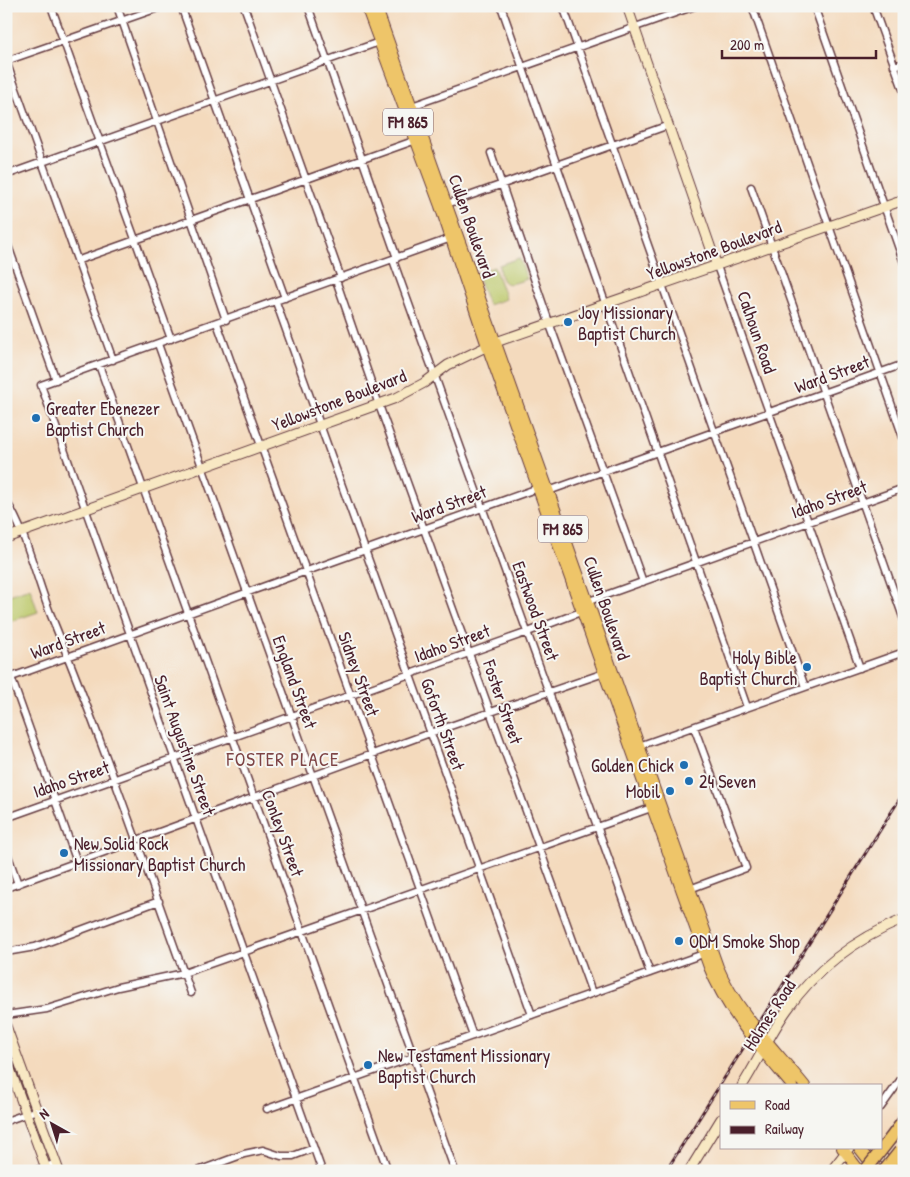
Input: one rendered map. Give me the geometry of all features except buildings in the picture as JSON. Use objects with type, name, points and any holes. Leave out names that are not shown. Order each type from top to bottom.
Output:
[{"type":"highway","points":[[882,1149],[904,1120]]},
{"type":"highway","points":[[884,1171],[902,1148]]},
{"type":"highway","points":[[865,1171],[881,1150]]},
{"type":"main road","name":"Cullen Boulevard","points":[[373,7],[708,952],[722,987],[791,1084]]},
{"type":"main road","name":"Cullen Boulevard","points":[[766,1047],[803,1084]]},
{"type":"main road","points":[[846,1150],[860,1171]]},
{"type":"main road","points":[[860,1150],[877,1171]]},
{"type":"street","points":[[51,6],[171,339]]},
{"type":"street","points":[[117,6],[226,320]]},
{"type":"street","points":[[113,360],[79,260],[6,61],[164,6]]},
{"type":"street","points":[[181,6],[285,298]]},
{"type":"street","name":"Foster Street","points":[[244,6],[306,181],[379,405],[592,993]]},
{"type":"street","name":"Eastwood Street","points":[[308,6],[483,508],[650,973]]},
{"type":"street","points":[[501,6],[747,706]]},
{"type":"street","points":[[562,6],[805,687]]},
{"type":"street","name":"Calhoun Road","points":[[628,6],[768,412],[860,668]]},
{"type":"street","points":[[752,6],[904,440]]},
{"type":"street","points":[[814,6],[904,263]]},
{"type":"street","points":[[873,6],[904,92]]},
{"type":"street","points":[[408,108],[692,7]]},
{"type":"street","points":[[6,174],[384,41]]},
{"type":"street","points":[[894,66],[904,63]]},
{"type":"street","points":[[444,205],[669,125]]},
{"type":"street","points":[[79,260],[306,181],[419,139]]},
{"type":"street","points":[[491,153],[550,325],[643,582]]},
{"type":"street","points":[[751,187],[904,620]]},
{"type":"street","name":"Yellowstone Boulevard","points":[[6,538],[379,405],[412,391],[458,359],[491,344],[606,306],[904,200]]},
{"type":"street","points":[[6,240],[56,380],[455,237]]},
{"type":"street","name":"Goforth Street","points":[[276,302],[532,1014]]},
{"type":"street","name":"Sidney Street","points":[[216,323],[473,1036]]},
{"type":"street","name":"England Street","points":[[158,344],[455,1171]]},
{"type":"street","name":"Ward Street","points":[[9,678],[365,549],[483,508],[603,471],[904,364]]},
{"type":"street","name":"Conley Street","points":[[99,365],[388,1171]]},
{"type":"street","name":"Saint Augustine Street","points":[[56,380],[40,385],[322,1171]]},
{"type":"street","name":"Idaho Street","points":[[6,818],[528,632],[643,582],[904,488]]},
{"type":"street","points":[[6,501],[69,656],[116,779],[191,993]]},
{"type":"street","points":[[635,748],[747,706],[904,652]]},
{"type":"street","points":[[6,888],[430,733],[608,672]]},
{"type":"street","points":[[9,678],[56,800],[77,862]]},
{"type":"street","points":[[686,890],[746,868],[694,726]]},
{"type":"street","points":[[6,1015],[47,1009],[118,987],[184,973],[656,806]]},
{"type":"street","points":[[6,850],[18,884]]},
{"type":"street","points":[[6,952],[36,947],[159,901]]},
{"type":"street","name":"Holmes Road","points":[[743,1084],[787,1010],[825,967],[876,931],[904,919]]},
{"type":"street","points":[[267,1109],[708,952]]},
{"type":"street","points":[[6,1026],[58,1167],[35,1171]]},
{"type":"street","points":[[18,1057],[7,1060],[46,1169]]},
{"type":"street","points":[[882,1106],[904,1075]]},
{"type":"street","points":[[6,1121],[37,1110]]},
{"type":"street","points":[[689,1171],[720,1121]]},
{"type":"street","points":[[198,1171],[244,1154],[263,1150],[282,1156],[293,1156],[314,1148]]},
{"type":"street","points":[[831,1171],[846,1150]]},
{"type":"street","points":[[876,1150],[896,1171]]},
{"type":"green space","points":[[519,258],[527,279],[510,284],[504,282],[501,278],[499,265]]},
{"type":"green space","points":[[494,267],[506,299],[488,305],[476,273]]},
{"type":"green space","points":[[30,588],[38,612],[6,623],[6,596]]},
{"type":"railway","points":[[721,1084],[904,792]]},
{"type":"railway","points":[[666,1171],[720,1085]]},
{"type":"place","name":"Joy Missionary Baptist Church","points":[[568,322]]},
{"type":"place","name":"Greater Ebenezer Baptist Church","points":[[36,418]]},
{"type":"place","name":"Holy Bible Baptist Church","points":[[807,667]]},
{"type":"place","name":"Golden Chick","points":[[684,765]]},
{"type":"place","name":"24 Seven","points":[[689,781]]},
{"type":"place","name":"Mobil","points":[[670,791]]},
{"type":"place","name":"New Solid Rock Missionary Baptist Church","points":[[64,853]]},
{"type":"place","name":"ODM Smoke Shop","points":[[679,941]]},
{"type":"place","name":"New Testament Missionary Baptist Church","points":[[368,1065]]},
{"type":"district","name":"FOSTER PLACE","points":[[283,759]]}]
